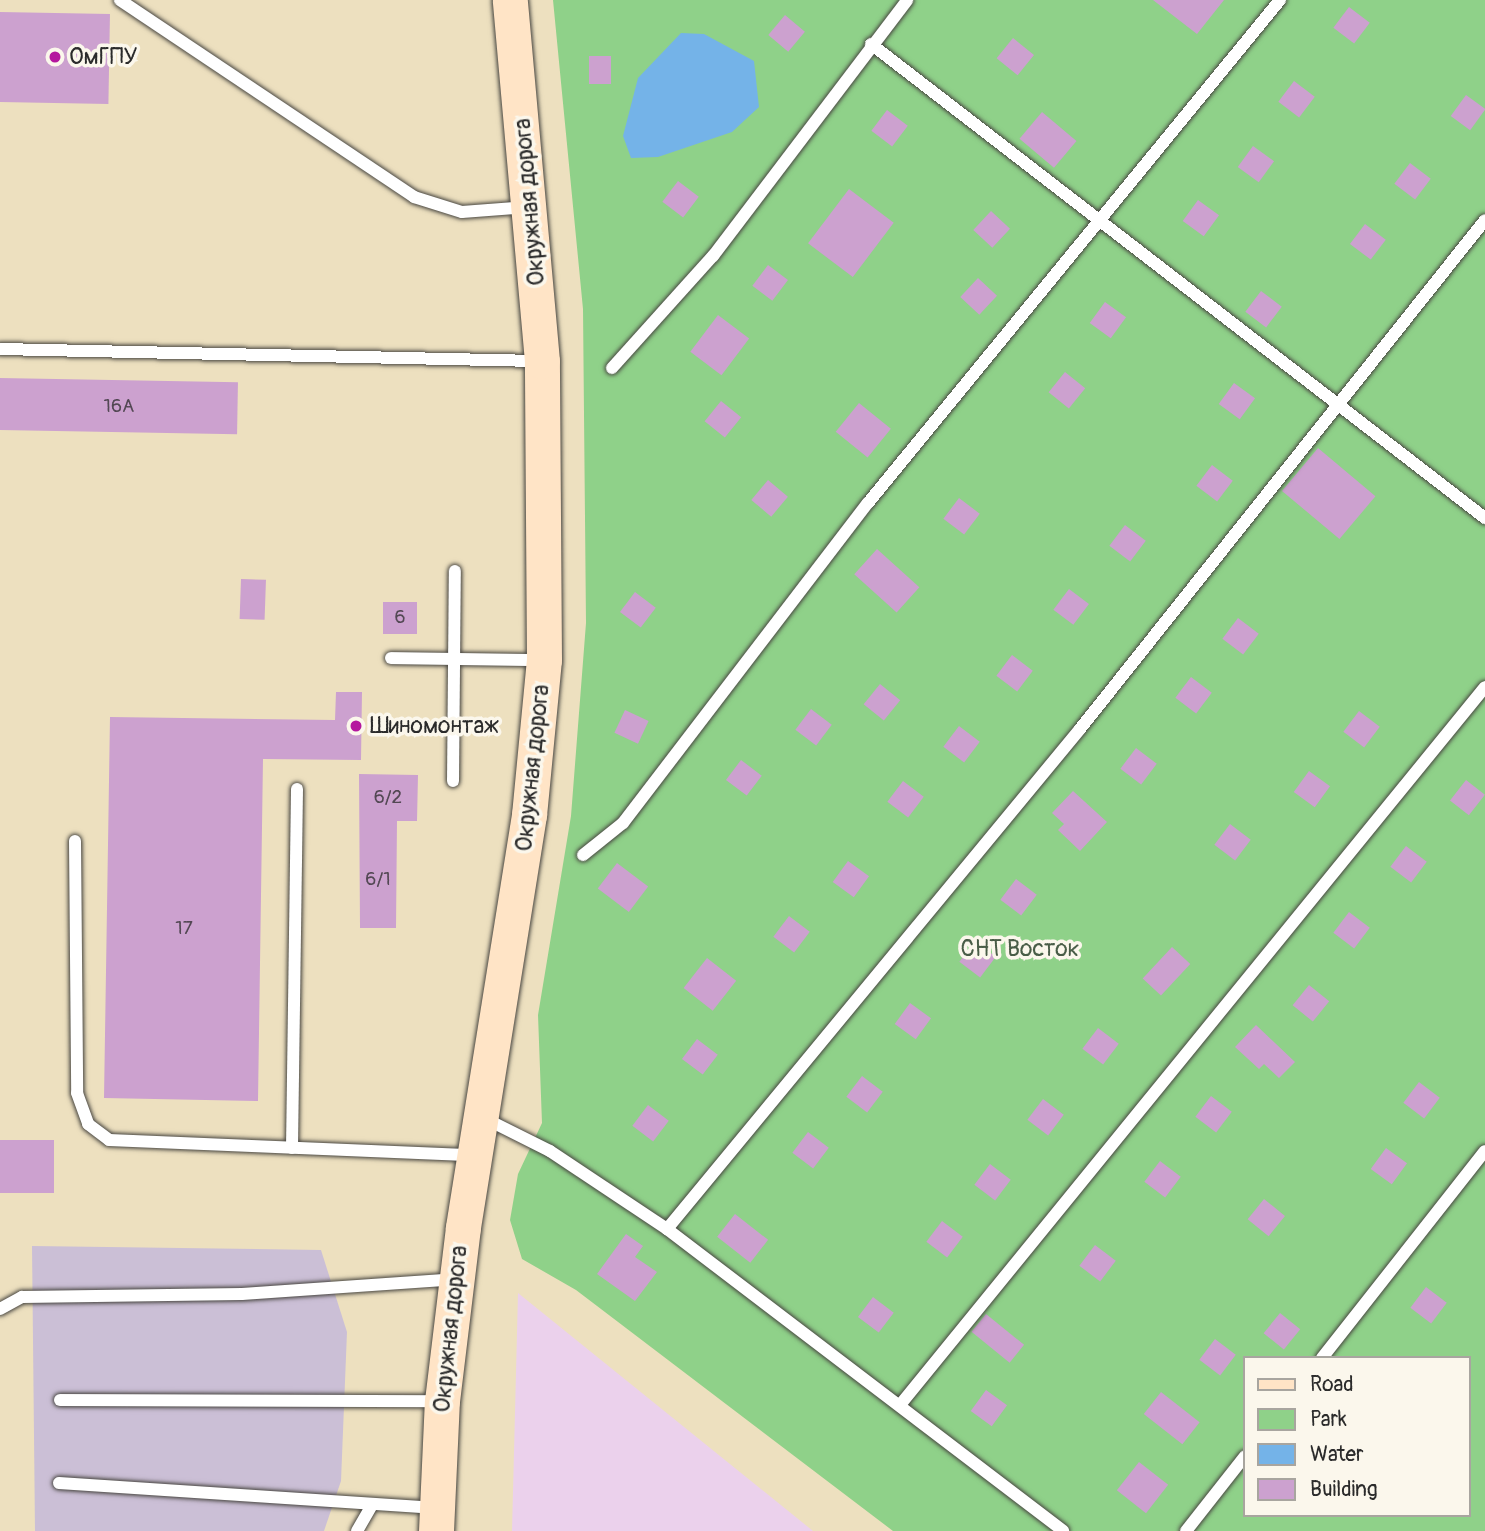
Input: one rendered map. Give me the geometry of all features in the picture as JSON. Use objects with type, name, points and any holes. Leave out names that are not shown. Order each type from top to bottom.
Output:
[{"type":"main road","name":"Окружная дорога","points":[[436,1519],[442,1401],[456,1279],[478,1115],[529,816],[544,660],[542,361],[531,206],[510,0]]},
{"type":"lane","points":[[120,0],[414,197],[462,212],[531,206]]},
{"type":"lane","points":[[612,368],[713,256],[871,44],[907,0]]},
{"type":"lane","points":[[583,855],[623,823],[868,503],[1101,223],[1280,0]]},
{"type":"lane","points":[[871,44],[1334,405],[1485,518]]},
{"type":"lane","points":[[667,1229],[1080,729],[1334,405],[1485,220]]},
{"type":"lane","points":[[0,349],[542,361]]},
{"type":"lane","points":[[453,781],[455,571]]},
{"type":"lane","points":[[391,658],[544,660]]},
{"type":"lane","points":[[900,1405],[1485,687]]},
{"type":"lane","points":[[292,1148],[297,789]]},
{"type":"lane","points":[[75,841],[77,1093],[88,1124],[109,1140],[472,1155]]},
{"type":"lane","points":[[478,1115],[550,1152],[667,1229],[1063,1531]]},
{"type":"lane","points":[[1324,1356],[1485,1151]]},
{"type":"lane","points":[[0,1308],[22,1297],[242,1294],[456,1279]]},
{"type":"lane","points":[[60,1400],[442,1401]]},
{"type":"lane","points":[[1186,1531],[1244,1457]]},
{"type":"lane","points":[[59,1483],[372,1504],[436,1519]]},
{"type":"lane","points":[[358,1531],[372,1504]]},
{"type":"shaded area","points":[[32,1246],[321,1250],[347,1332],[341,1481],[324,1531],[35,1531]]},
{"type":"shaded area","points":[[518,1293],[813,1531],[512,1531]]},
{"type":"green space","name":"СНТ Восток","points":[[553,0],[1485,0],[1485,1531],[893,1531],[576,1290],[522,1259],[510,1220],[518,1174],[542,1123],[538,1015],[571,816],[586,623],[583,309]]},
{"type":"water","points":[[681,33],[704,34],[754,61],[759,107],[732,132],[658,157],[631,158],[623,136],[638,78]]},
{"type":"building","points":[[1153,0],[1224,0],[1197,34]]},
{"type":"building","points":[[1349,7],[1370,23],[1354,43],[1333,28]]},
{"type":"building","name":"ОмГПУ","points":[[0,12],[110,14],[108,104],[0,102]]},
{"type":"building","points":[[785,15],[805,32],[788,52],[768,35]]},
{"type":"building","points":[[1013,38],[1034,55],[1018,75],[997,58]]},
{"type":"building","points":[[589,56],[611,56],[611,84],[589,84]]},
{"type":"building","points":[[1294,81],[1315,97],[1299,117],[1278,102]]},
{"type":"building","points":[[1466,95],[1485,109],[1470,130],[1451,116]]},
{"type":"building","points":[[887,110],[908,126],[892,146],[871,131]]},
{"type":"building","points":[[1042,112],[1076,141],[1054,168],[1020,139]]},
{"type":"building","points":[[1253,146],[1274,161],[1259,182],[1238,167]]},
{"type":"building","points":[[1410,163],[1431,179],[1415,199],[1394,184]]},
{"type":"building","points":[[678,181],[699,197],[683,217],[662,202]]},
{"type":"building","points":[[849,189],[894,223],[853,277],[808,243]]},
{"type":"building","points":[[1198,200],[1219,215],[1204,236],[1183,221]]},
{"type":"building","points":[[991,211],[1010,229],[992,248],[973,230]]},
{"type":"building","points":[[1365,224],[1386,240],[1371,260],[1350,244]]},
{"type":"building","points":[[768,265],[788,280],[772,301],[752,286]]},
{"type":"building","points":[[978,278],[997,296],[979,315],[960,297]]},
{"type":"building","points":[[1261,291],[1282,307],[1266,327],[1245,312]]},
{"type":"building","points":[[1105,302],[1126,317],[1111,338],[1090,323]]},
{"type":"building","points":[[718,315],[749,338],[721,375],[690,352]]},
{"type":"building","points":[[1065,372],[1085,388],[1069,409],[1049,392]]},
{"type":"building","points":[[0,378],[238,382],[237,434],[0,430]]},
{"type":"building","points":[[1234,383],[1255,398],[1240,419],[1219,404]]},
{"type":"building","points":[[721,401],[741,417],[725,438],[705,421]]},
{"type":"building","points":[[859,403],[891,429],[868,458],[836,432]]},
{"type":"building","points":[[1318,448],[1375,496],[1339,539],[1282,491]]},
{"type":"building","points":[[1212,465],[1233,481],[1217,501],[1196,486]]},
{"type":"building","points":[[768,480],[788,497],[771,517],[751,500]]},
{"type":"building","points":[[959,498],[980,514],[964,534],[943,519]]},
{"type":"building","points":[[1125,525],[1146,541],[1130,561],[1109,546]]},
{"type":"building","points":[[877,549],[919,587],[897,612],[854,574]]},
{"type":"building","points":[[241,579],[266,580],[265,620],[240,619]]},
{"type":"building","points":[[1069,589],[1089,604],[1073,625],[1053,610]]},
{"type":"building","points":[[635,592],[656,608],[641,628],[620,612]]},
{"type":"building","points":[[383,602],[417,602],[417,634],[383,634]]},
{"type":"building","points":[[1238,618],[1259,634],[1243,654],[1222,639]]},
{"type":"building","points":[[1012,655],[1033,671],[1017,691],[996,676]]},
{"type":"building","points":[[1191,677],[1212,693],[1196,713],[1175,698]]},
{"type":"building","points":[[880,684],[900,700],[884,721],[864,704]]},
{"type":"building","points":[[336,692],[362,692],[361,760],[263,759],[258,1101],[104,1098],[110,717],[335,720]]},
{"type":"building","points":[[811,709],[832,725],[816,745],[795,730]]},
{"type":"building","points":[[625,710],[649,721],[638,744],[614,733]]},
{"type":"building","points":[[1359,711],[1380,727],[1364,747],[1343,732]]},
{"type":"building","points":[[959,726],[980,742],[964,762],[943,747]]},
{"type":"building","points":[[1136,748],[1157,764],[1141,784],[1120,769]]},
{"type":"building","points":[[741,760],[762,776],[747,796],[726,780]]},
{"type":"building","points":[[1309,771],[1330,786],[1315,807],[1294,792]]},
{"type":"building","points":[[359,774],[418,775],[417,821],[397,821],[396,928],[360,928]]},
{"type":"building","points":[[1466,780],[1485,795],[1469,815],[1450,800]]},
{"type":"building","points":[[903,781],[924,797],[908,817],[887,802]]},
{"type":"building","points":[[1073,791],[1107,822],[1080,851],[1058,830],[1064,824],[1052,813]]},
{"type":"building","points":[[1230,824],[1251,840],[1235,860],[1214,845]]},
{"type":"building","points":[[1406,846],[1427,862],[1411,882],[1390,867]]},
{"type":"building","points":[[848,861],[869,876],[854,897],[833,882]]},
{"type":"building","points":[[617,863],[648,886],[629,912],[598,889]]},
{"type":"building","points":[[1016,879],[1037,895],[1021,915],[1000,900]]},
{"type":"building","points":[[1349,912],[1370,928],[1354,948],[1333,933]]},
{"type":"building","points":[[789,916],[810,932],[794,952],[773,937]]},
{"type":"building","points":[[975,941],[996,957],[980,977],[959,962]]},
{"type":"building","points":[[1172,947],[1190,964],[1161,995],[1143,978]]},
{"type":"building","points":[[707,958],[736,981],[713,1011],[684,988]]},
{"type":"building","points":[[1309,985],[1329,1001],[1313,1022],[1293,1005]]},
{"type":"building","points":[[910,1003],[931,1018],[916,1039],[895,1024]]},
{"type":"building","points":[[1256,1025],[1295,1062],[1279,1078],[1264,1064],[1259,1069],[1235,1047]]},
{"type":"building","points":[[1098,1028],[1119,1044],[1103,1064],[1082,1049]]},
{"type":"building","points":[[697,1039],[718,1055],[703,1075],[682,1059]]},
{"type":"building","points":[[862,1076],[883,1092],[867,1112],[846,1097]]},
{"type":"building","points":[[1419,1082],[1440,1098],[1424,1118],[1403,1103]]},
{"type":"building","points":[[1211,1096],[1232,1112],[1216,1132],[1195,1117]]},
{"type":"building","points":[[1043,1099],[1064,1115],[1048,1135],[1027,1120]]},
{"type":"building","points":[[648,1105],[669,1121],[653,1141],[632,1126]]},
{"type":"building","points":[[808,1132],[829,1148],[813,1168],[792,1153]]},
{"type":"building","points":[[0,1140],[54,1140],[54,1193],[0,1193]]},
{"type":"building","points":[[1386,1148],[1407,1163],[1392,1184],[1371,1169]]},
{"type":"building","points":[[1160,1161],[1181,1177],[1165,1197],[1144,1182]]},
{"type":"building","points":[[990,1164],[1011,1180],[995,1200],[974,1185]]},
{"type":"building","points":[[1264,1199],[1285,1216],[1269,1236],[1248,1219]]},
{"type":"building","points":[[735,1214],[768,1240],[750,1263],[717,1237]]},
{"type":"building","points":[[942,1221],[963,1237],[947,1257],[926,1242]]},
{"type":"building","points":[[626,1234],[643,1246],[635,1257],[657,1272],[635,1301],[597,1274]]},
{"type":"building","points":[[1095,1245],[1116,1261],[1100,1281],[1079,1266]]},
{"type":"building","points":[[1426,1287],[1447,1303],[1431,1323],[1410,1308]]},
{"type":"building","points":[[873,1297],[894,1313],[879,1333],[858,1317]]},
{"type":"building","points":[[1280,1313],[1300,1329],[1284,1350],[1264,1333]]},
{"type":"building","points":[[986,1314],[1024,1345],[1010,1363],[972,1332]]},
{"type":"building","points":[[1215,1339],[1236,1355],[1220,1375],[1199,1360]]},
{"type":"building","points":[[986,1390],[1007,1405],[992,1426],[971,1411]]},
{"type":"building","points":[[1161,1392],[1200,1422],[1182,1444],[1144,1414]]},
{"type":"building","points":[[1139,1462],[1168,1485],[1146,1513],[1117,1490]]},
{"type":"place","name":"ОмГПУ","points":[[55,57]]},
{"type":"place","name":"Шиномонтаж","points":[[356,726]]}]
